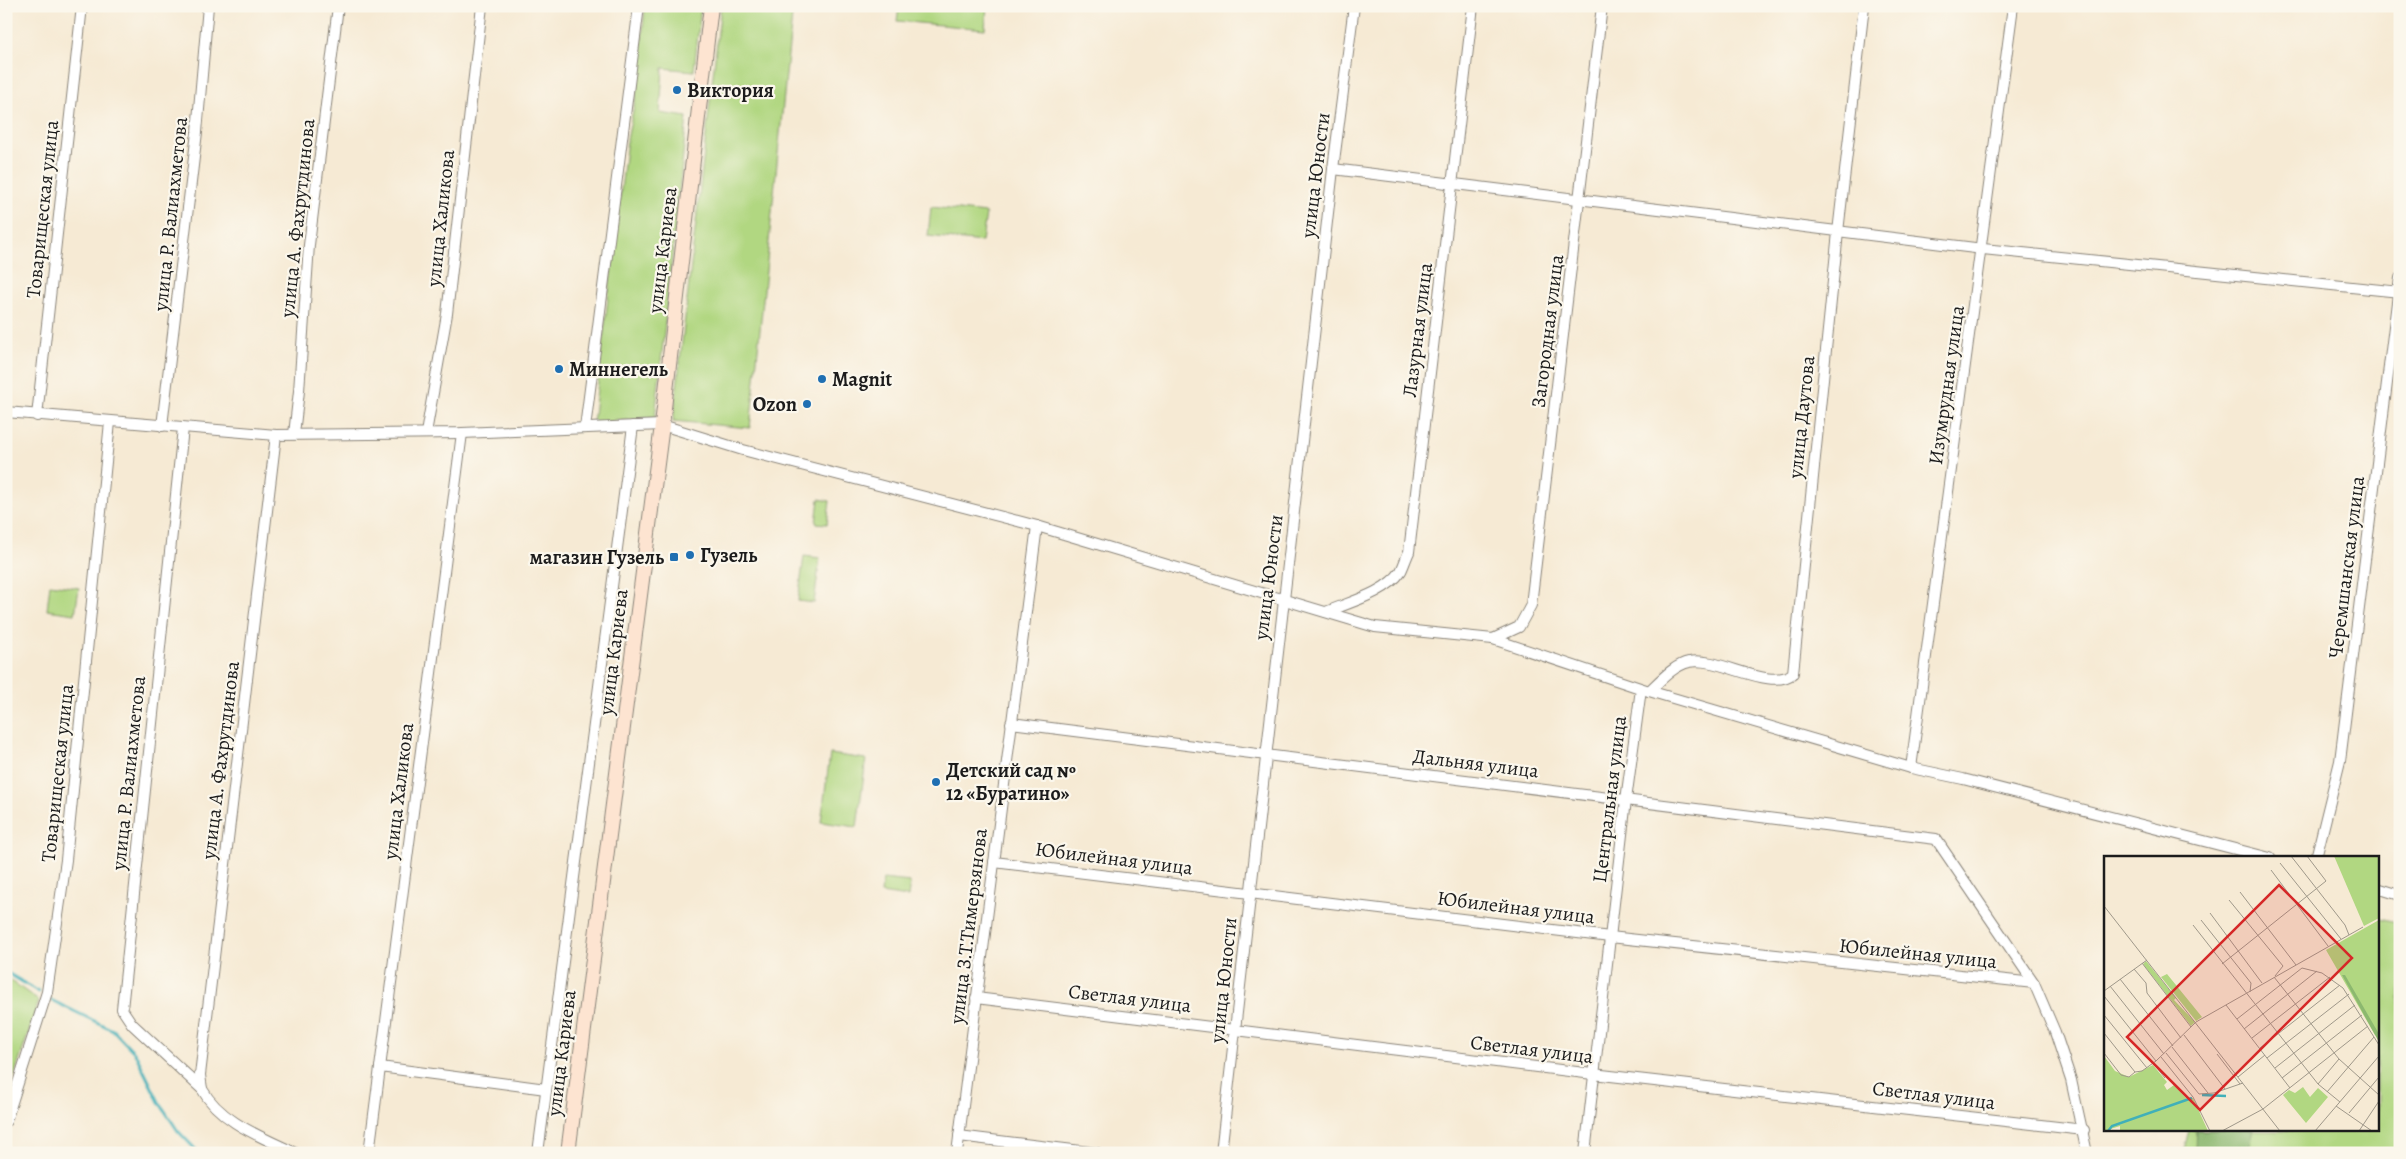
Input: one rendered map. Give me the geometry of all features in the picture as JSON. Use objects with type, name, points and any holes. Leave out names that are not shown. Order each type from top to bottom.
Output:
[{"type":"main road","name":"улица Кариева","points":[[568,1153],[662,425],[711,6]]},
{"type":"street","name":"Товарищеская улица","points":[[37,416],[82,6]]},
{"type":"street","name":"улица Р. Валиахметова","points":[[162,426],[198,132],[208,6]]},
{"type":"street","name":"улица А. Фахрутдинова","points":[[294,434],[308,245],[338,6]]},
{"type":"street","name":"улица Халикова","points":[[426,433],[447,314],[482,6]]},
{"type":"street","points":[[585,428],[639,6]]},
{"type":"street","name":"улица Юности","points":[[1221,1153],[1265,754],[1333,168],[1354,6]]},
{"type":"street","name":"Лазурная улица","points":[[1326,612],[1391,582],[1401,570],[1409,552],[1473,6]]},
{"type":"street","name":"Загородная улица","points":[[1493,640],[1519,627],[1531,605],[1602,6]]},
{"type":"street","name":"улица Даутова","points":[[1645,690],[1677,667],[1688,662],[1706,663],[1780,680],[1794,673],[1838,232],[1864,6]]},
{"type":"street","name":"Изумрудная улица","points":[[1911,768],[1982,249],[2013,6]]},
{"type":"street","points":[[1333,168],[1982,249],[2399,292]]},
{"type":"street","name":"Черемшанская улица","points":[[2316,856],[2340,761],[2400,278]]},
{"type":"street","points":[[6,412],[276,435],[462,433],[662,425],[742,450],[756,452],[1037,526],[1375,627],[1493,640],[1645,690],[1911,768],[1963,779],[2262,856]]},
{"type":"street","name":"Товарищеская улица","points":[[6,1121],[47,992],[66,860],[110,422]]},
{"type":"street","points":[[538,1153],[633,426]]},
{"type":"street","name":"улица Р. Валиахметова","points":[[183,428],[121,1002],[125,1017],[202,1089],[208,1100],[241,1127],[295,1153]]},
{"type":"street","name":"улица Халикова","points":[[369,1153],[462,433]]},
{"type":"street","name":"улица А. Фахрутдинова","points":[[202,1089],[200,1075],[276,435]]},
{"type":"street","name":"улица З.Т.Тимерзянова","points":[[956,1153],[1037,526]]},
{"type":"street","name":"Центральная улица","points":[[1585,1153],[1626,800],[1645,690]]},
{"type":"street","name":"Дальняя улица","points":[[1012,724],[1936,839],[2034,983]]},
{"type":"street","name":"Юбилейная улица","points":[[994,862],[1610,937],[2034,983]]},
{"type":"street","points":[[2378,888],[2400,894]]},
{"type":"street","points":[[2034,983],[2055,1032],[2071,1080],[2084,1130],[2087,1153]]},
{"type":"street","name":"Светлая улица","points":[[976,998],[1235,1028],[1594,1074],[2084,1130]]},
{"type":"street","points":[[380,1067],[546,1089]]},
{"type":"street","points":[[959,1136],[1098,1153]]},
{"type":"green space","points":[[645,6],[701,6],[694,71],[663,68],[660,113],[687,117],[655,418],[593,423],[627,140],[638,86]]},
{"type":"green space","points":[[721,6],[793,6],[750,428],[673,421]]},
{"type":"green space","points":[[899,6],[987,6],[985,29],[897,21]]},
{"type":"green space","points":[[931,207],[986,213],[982,242],[928,236]]},
{"type":"green space","points":[[819,499],[830,501],[827,524],[816,523]]},
{"type":"green space","points":[[804,556],[820,558],[814,603],[798,601]]},
{"type":"green space","points":[[50,584],[79,588],[75,614],[47,610]]},
{"type":"green space","points":[[830,754],[866,759],[857,827],[821,822]]},
{"type":"green space","points":[[883,879],[910,882],[908,897],[881,893]]},
{"type":"green space","points":[[2378,918],[2400,924],[2400,1153],[2183,1153],[2188,1132],[2378,1132]]},
{"type":"green space","points":[[6,977],[39,1001],[6,1101]]},
{"type":"green space","points":[[2196,1132],[2252,1132],[2247,1153],[2195,1153]]},
{"type":"waterway","points":[[6,972],[39,992]]},
{"type":"waterway","points":[[51,1000],[113,1030],[135,1053],[159,1102],[178,1131],[199,1153]]},
{"type":"place","name":"Виктория","points":[[677,90]]},
{"type":"place","name":"Миннегель","points":[[559,369]]},
{"type":"place","name":"Magnit","points":[[822,379]]},
{"type":"place","name":"Ozon","points":[[807,404]]},
{"type":"place","name":"Гузель","points":[[690,555]]},
{"type":"place","name":"магазин Гузель","points":[[674,557]]},
{"type":"place","name":"Детский сад № 12 «Буратино»","points":[[936,782]]}]
